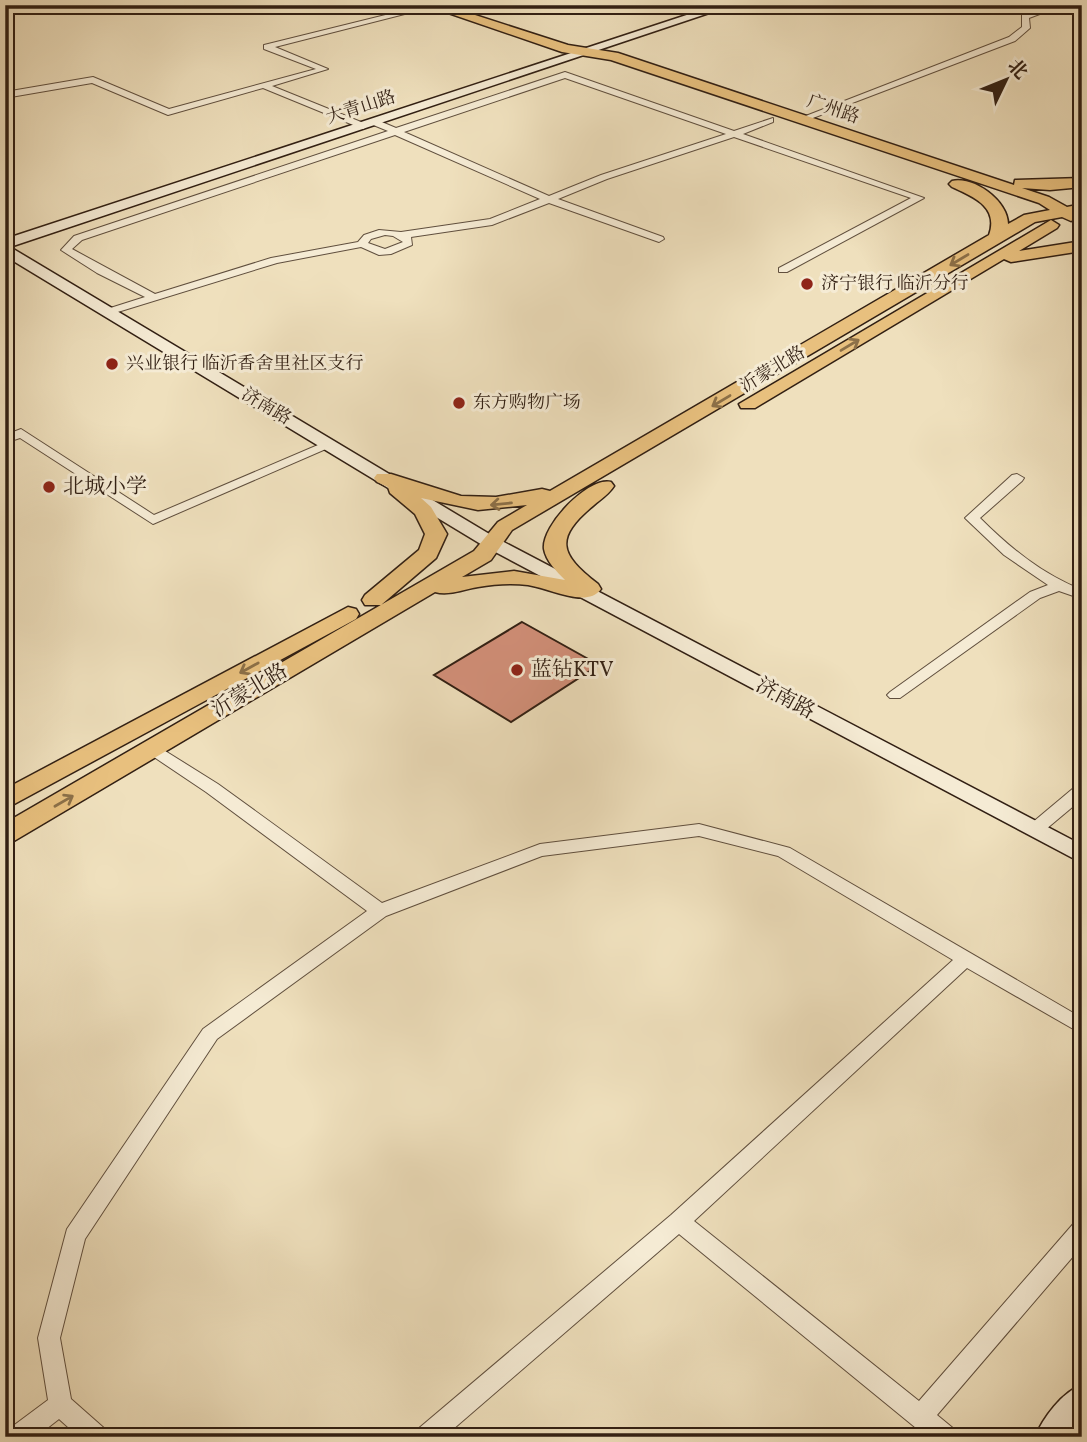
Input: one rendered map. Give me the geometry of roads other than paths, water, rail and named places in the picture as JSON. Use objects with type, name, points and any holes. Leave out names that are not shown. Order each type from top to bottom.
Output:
[{"type":"main road","points":[[5,7],[20,5]]},
{"type":"main road","name":"广州路","points":[[432,5],[566,49],[613,56],[802,119],[1030,206],[1076,212],[1082,222]]},
{"type":"main road","name":"广州路","points":[[456,5],[579,44],[599,60],[770,120],[929,168]]},
{"type":"main road","points":[[929,168],[1024,183],[1050,185],[1082,181]]},
{"type":"main road","points":[[929,168],[988,200],[1000,213],[1002,226],[996,238]]},
{"type":"main road","name":"沂蒙北路","points":[[597,482],[826,360],[1076,212],[1082,196]]},
{"type":"main road","name":"沂蒙北路","points":[[5,800],[380,605],[483,555],[490,542],[519,534],[597,482],[1030,218],[1076,212]]},
{"type":"main road","points":[[987,263],[1030,252],[1082,246]]},
{"type":"main road","points":[[384,478],[451,503],[484,505],[525,500],[597,482]]},
{"type":"main road","points":[[380,605],[428,553],[436,534],[424,511],[384,478]]},
{"type":"main road","points":[[587,591],[559,562],[553,547],[557,529],[597,482]]},
{"type":"main road","points":[[380,605],[506,575],[542,578],[587,591]]},
{"type":"main road","name":"沂蒙北路","points":[[5,835],[155,749],[380,605]]},
{"type":"street","points":[[5,96],[93,80],[169,112],[324,69],[267,47],[432,5]]},
{"type":"street","name":"大青山路","points":[[5,244],[727,5]]},
{"type":"street","points":[[802,119],[1012,39],[1026,29],[1025,17],[1042,10]]},
{"type":"street","points":[[153,297],[66,250],[78,238],[565,75],[919,198],[783,270]]},
{"type":"street","points":[[261,85],[395,132],[548,198],[659,239]]},
{"type":"street","points":[[363,244],[363,240],[374,234],[402,235],[492,222],[548,198],[770,120]]},
{"type":"street","points":[[108,312],[275,260],[363,244],[375,251],[393,251],[408,243],[402,235]]},
{"type":"street","name":"济南路","points":[[5,250],[490,542],[1082,848]]},
{"type":"street","points":[[5,439],[21,433],[153,520],[329,445]]},
{"type":"street","points":[[1017,478],[972,518],[996,542],[1059,586],[1082,595]]},
{"type":"street","points":[[895,695],[1035,596],[1059,586]]},
{"type":"street","name":"济南路","points":[[587,591],[1082,855]]},
{"type":"street","points":[[155,749],[380,911]]},
{"type":"street","points":[[1039,826],[1082,790]]},
{"type":"street","points":[[97,1437],[60,1405],[49,1338],[75,1236],[210,1034],[380,911],[540,849],[699,830],[784,852],[1082,1027]]},
{"type":"street","points":[[426,1437],[679,1221],[966,959]]},
{"type":"street","points":[[679,1221],[946,1437]]},
{"type":"street","points":[[921,1416],[1082,1230]]},
{"type":"street","points":[[1051,1437],[1082,1399]]},
{"type":"street","points":[[17,1437],[60,1405]]},
{"type":"place","name":"济宁银行 临沂分行","points":[[807,284]]},
{"type":"place","name":"兴业银行 临沂香舍里社区支行","points":[[112,364]]},
{"type":"place","name":"东方购物广场","points":[[459,403]]},
{"type":"place","name":"北城小学","points":[[49,487]]},
{"type":"place","name":"蓝钻KTV","points":[[517,670]]}]
